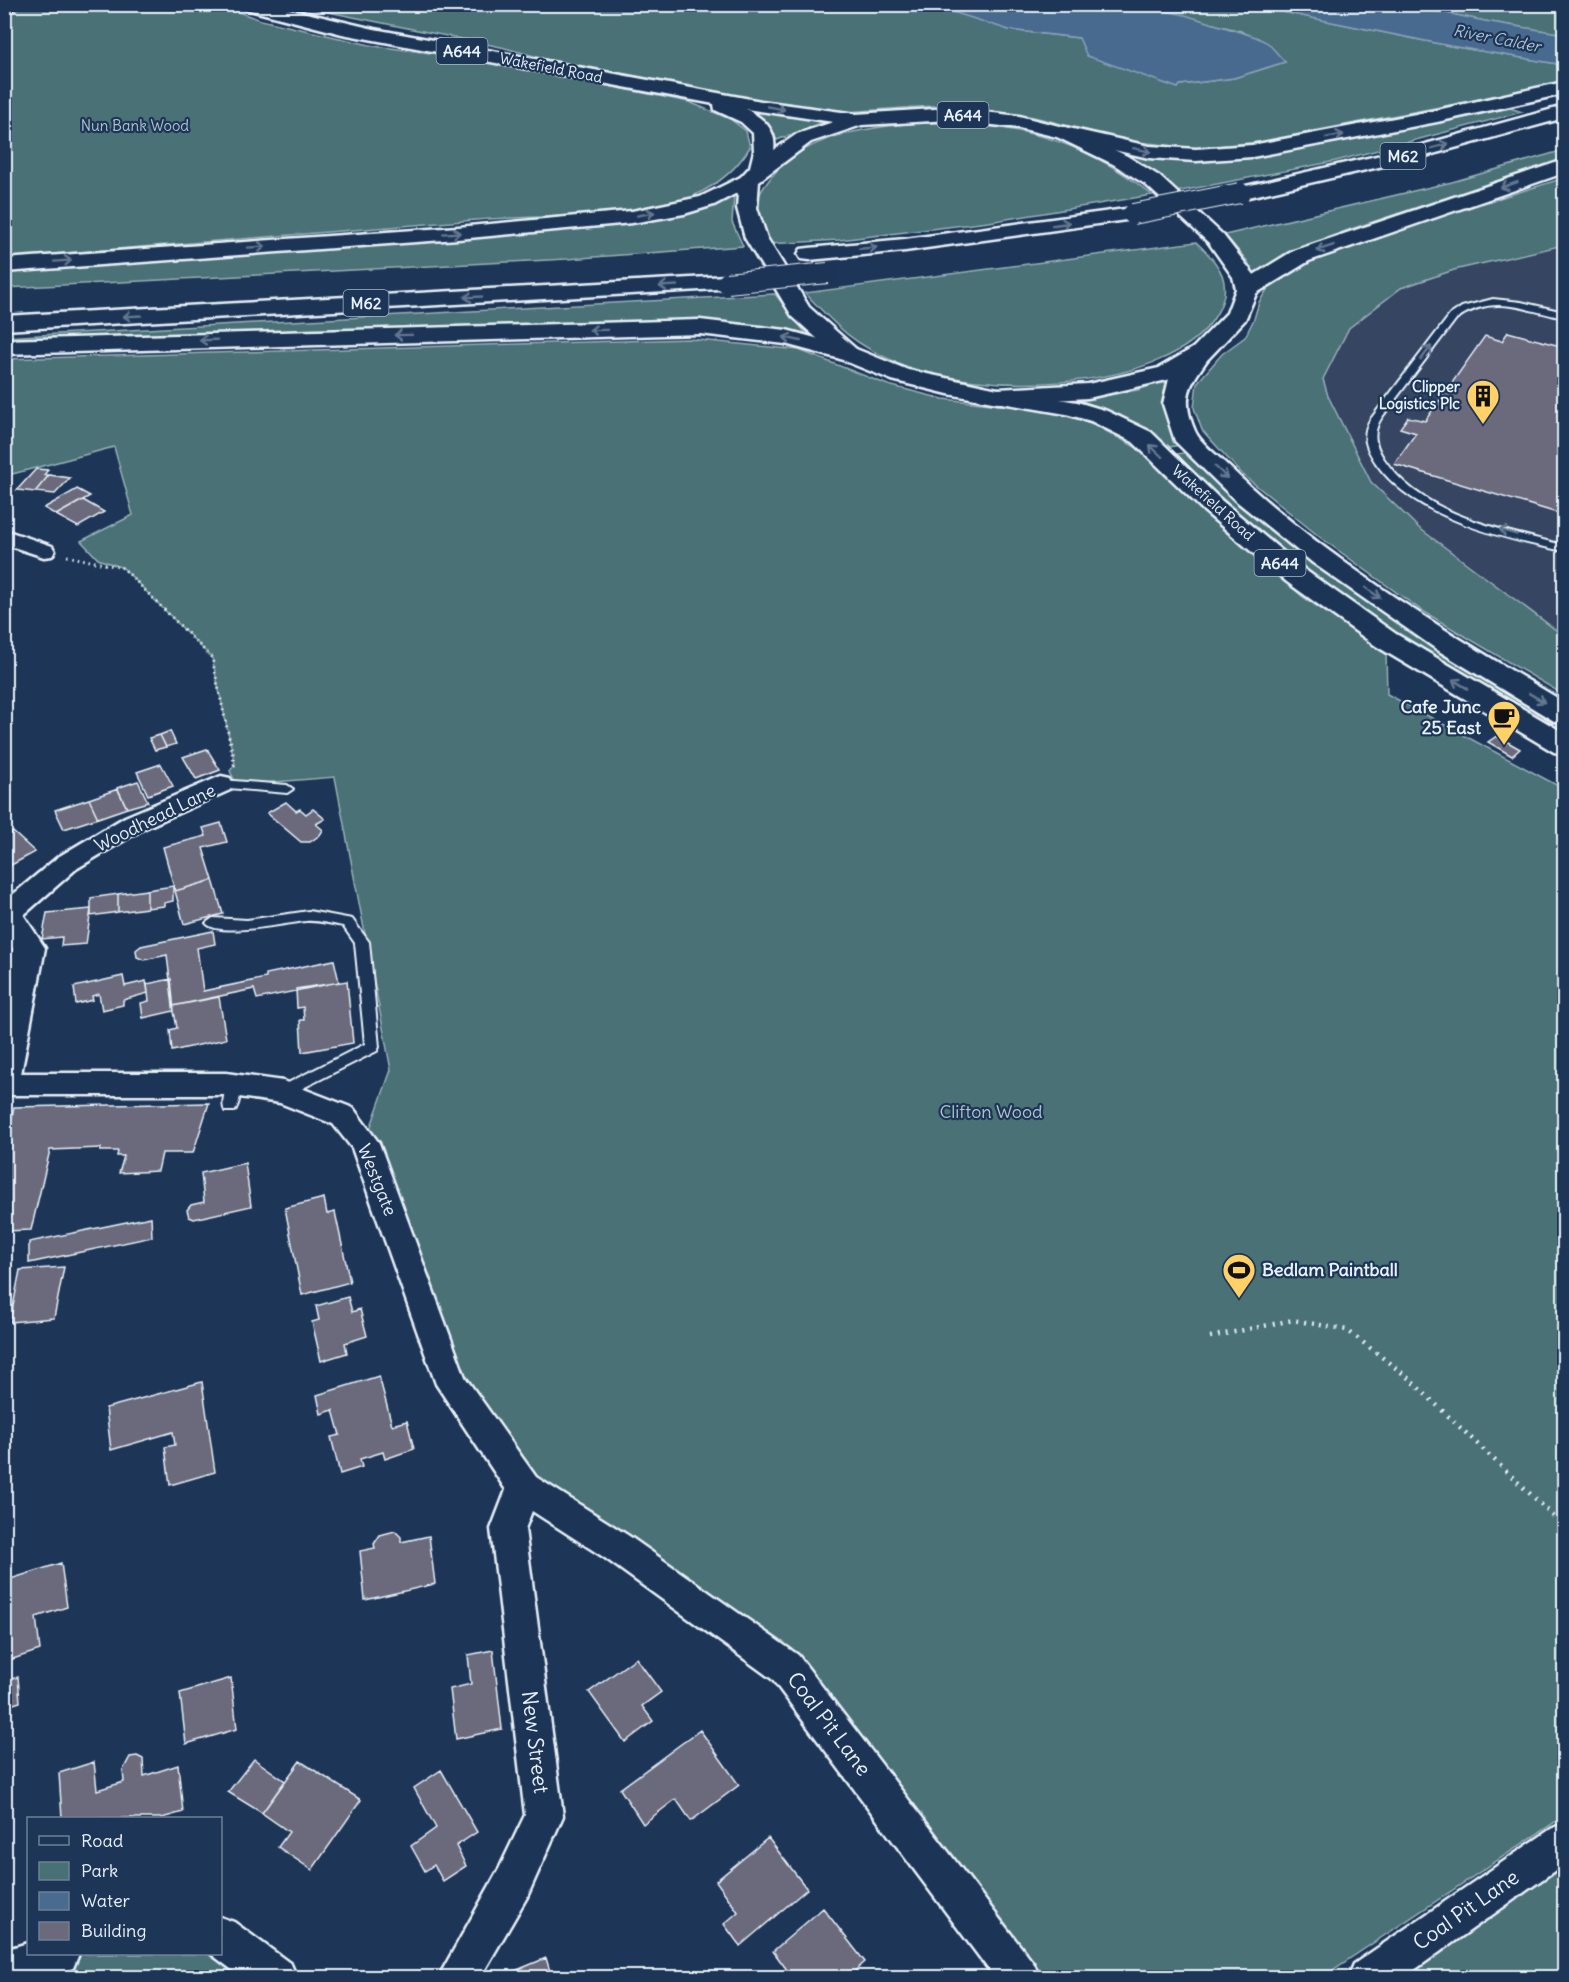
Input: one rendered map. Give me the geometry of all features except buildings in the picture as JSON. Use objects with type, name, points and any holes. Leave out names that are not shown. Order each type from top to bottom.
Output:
[{"type":"main road","name":"Wakefield Road","points":[[248,4],[323,24],[677,92],[807,114],[860,119]]},
{"type":"main road","points":[[1064,133],[1149,152],[1196,155],[1252,151],[1564,88]]},
{"type":"main road","name":"Wakefield Road","points":[[677,92],[738,113],[758,125],[765,141],[755,174]]},
{"type":"main road","name":"M62","points":[[751,259],[905,245],[1133,214],[1240,193],[1411,154],[1564,111]]},
{"type":"main road","name":"A644","points":[[950,114],[1019,122],[1064,133],[1120,160],[1152,180],[1216,239],[1244,276],[1247,289],[1237,315],[1201,353],[1167,373],[1088,391],[998,396],[909,377],[848,354],[800,310],[756,238],[747,208],[755,174],[804,138],[860,119],[950,114]]},
{"type":"main road","points":[[1247,289],[1301,256],[1564,166]]},
{"type":"main road","points":[[4,266],[632,217],[684,208],[707,201],[755,174]]},
{"type":"main road","points":[[1060,244],[1221,218]]},
{"type":"main road","name":"M62","points":[[4,323],[727,283],[946,260]]},
{"type":"main road","points":[[4,346],[700,327],[786,337],[848,354]]},
{"type":"main road","name":"Wakefield Road","points":[[1201,353],[1181,379],[1175,404],[1184,436],[1244,495],[1322,557],[1449,645],[1564,714]]},
{"type":"main road","name":"Wakefield Road","points":[[998,396],[1069,407],[1099,416],[1142,437],[1213,506],[1296,576],[1386,640],[1564,745]]},
{"type":"main road","points":[[4,1074],[28,948],[7,911]]},
{"type":"street","points":[[4,538],[8,537],[44,551]]},
{"type":"street","name":"Woodhead Lane","points":[[7,911],[67,864],[134,824],[221,784]]},
{"type":"street","name":"Westgate","points":[[4,1084],[232,1096],[283,1092],[343,1116],[365,1143],[452,1384],[524,1488]]},
{"type":"street","name":"New Street","points":[[458,1977],[513,1883],[544,1816],[508,1529],[524,1488]]},
{"type":"street","name":"Coal Pit Lane","points":[[524,1488],[617,1547],[786,1667],[1020,1977]]},
{"type":"street","name":"Coal Pit Lane","points":[[1368,1977],[1564,1842]]},
{"type":"street","points":[[222,1937],[277,1977]]},
{"type":"street","points":[[4,1970],[53,1955]]},
{"type":"lane","points":[[4,14],[19,4]]},
{"type":"lane","points":[[1564,315],[1507,302],[1476,303],[1461,310],[1453,317],[1379,415],[1370,434],[1370,441],[1381,466],[1388,475],[1398,484],[1431,504],[1475,522],[1564,548]]},
{"type":"lane","name":"Woodhead Lane","points":[[221,784],[287,789]]},
{"type":"lane","points":[[213,923],[247,925],[309,916],[347,922],[362,942],[372,1047],[283,1092]]},
{"type":"path","points":[[44,551],[123,568],[212,658],[235,764],[221,784]]},
{"type":"path","points":[[1210,1337],[1293,1320],[1347,1330],[1406,1376],[1564,1526]]},
{"type":"shaded area","points":[[1564,245],[1564,636],[1419,528],[1371,482],[1328,396],[1323,379],[1349,328],[1401,288],[1454,270]]},
{"type":"green space","name":"Nun Bank Wood","points":[[5,5],[218,5],[261,20],[374,46],[495,61],[689,102],[730,119],[746,131],[750,147],[727,175],[695,195],[696,197],[642,210],[476,220],[5,258]]},
{"type":"green space","points":[[294,5],[948,5],[1009,30],[1079,38],[1180,85],[1234,78],[1285,62],[1241,31],[1136,5],[1248,5],[1450,46],[1564,65],[1564,81],[1513,93],[1308,132],[1282,140],[1194,148],[1129,141],[1034,117],[948,105],[845,112],[806,109],[560,63],[501,47]]},
{"type":"green space","points":[[1407,5],[1564,5],[1564,34],[1485,21]]},
{"type":"green space","points":[[747,108],[826,121],[777,140],[767,122]]},
{"type":"green space","points":[[1510,108],[1522,112],[1336,161],[1176,192],[1151,171],[1121,152],[1181,159],[1264,154]]},
{"type":"green space","points":[[920,123],[984,126],[1043,137],[1071,146],[1098,159],[1152,195],[989,222],[839,240],[768,244],[757,217],[756,205],[764,187],[780,167],[815,144],[836,137],[878,127]]},
{"type":"green space","points":[[1564,150],[1564,159],[1351,229],[1315,243],[1254,276],[1248,262],[1225,235],[1452,182]]},
{"type":"green space","points":[[1564,178],[1564,245],[1454,270],[1401,288],[1349,328],[1323,379],[1328,396],[1371,482],[1419,528],[1564,636],[1564,695],[1421,610],[1321,538],[1242,474],[1202,430],[1194,408],[1197,383],[1222,354],[1245,337],[1259,302],[1270,285],[1294,268],[1327,252]]},
{"type":"green space","points":[[734,196],[732,222],[743,246],[567,259],[5,288],[5,271],[608,225],[676,215]]},
{"type":"green space","points":[[1196,242],[1212,258],[1222,275],[1224,294],[1216,315],[1192,341],[1157,361],[1115,374],[1068,381],[1020,383],[974,381],[932,374],[898,363],[869,349],[847,334],[805,293]]},
{"type":"green space","points":[[775,294],[808,336],[573,325],[156,335],[5,343],[4,337]]},
{"type":"green space","name":"Clifton Wood","points":[[689,339],[799,350],[888,385],[943,399],[1050,410],[1093,424],[1141,450],[1164,475],[1303,597],[1386,653],[1387,694],[1564,789],[1564,1816],[1322,1977],[1033,1977],[791,1669],[524,1488],[452,1384],[365,1143],[391,1070],[335,777],[237,785],[230,771],[235,764],[212,658],[123,568],[98,559],[81,541],[133,515],[114,447],[5,476],[5,359]]},
{"type":"green space","points":[[1167,382],[1164,400],[1168,420],[1181,445],[1170,447],[1148,430],[1118,414],[1079,400],[1138,390]]},
{"type":"green space","points":[[1189,452],[1305,557],[1372,606],[1458,663],[1564,723],[1564,735],[1451,670],[1343,597],[1237,511],[1177,454]]},
{"type":"green space","points":[[1564,1867],[1564,1977],[1385,1977]]},
{"type":"green space","points":[[56,1955],[222,1955],[277,1978],[5,1978],[5,1970]]},
{"type":"water","points":[[948,5],[1136,5],[1185,15],[1256,37],[1268,43],[1285,62],[1234,78],[1180,85],[1178,88],[1087,56],[1079,38],[1009,30],[953,12]]},
{"type":"water","name":"River Calder","points":[[1248,5],[1407,5],[1564,34],[1564,65],[1450,46]]},
{"type":"place","name":"Clipper Logistics Plc","points":[[1483,425]]},
{"type":"place","name":"Cafe Junc 25 East","points":[[1504,746]]},
{"type":"place","name":"Bedlam Paintball","points":[[1239,1299]]}]
